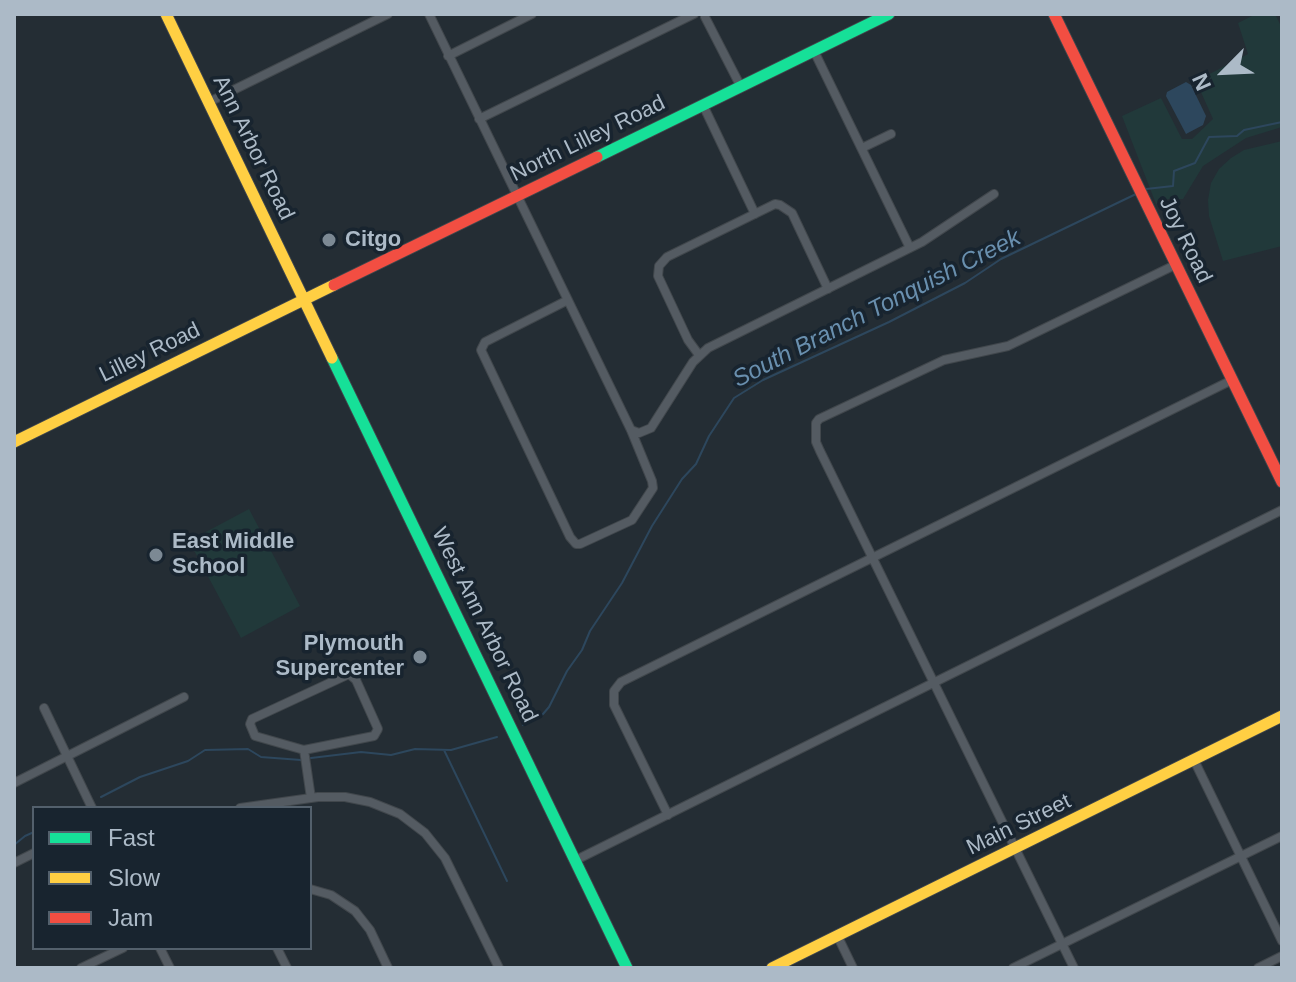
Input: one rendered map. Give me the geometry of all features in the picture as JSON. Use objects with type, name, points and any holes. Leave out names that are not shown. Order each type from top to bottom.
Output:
[{"type":"street","name":"Ann Arbor Road","points":[[166,14],[304,300]]},
{"type":"street","points":[[209,102],[388,14]]},
{"type":"street","points":[[429,14],[448,56],[568,300],[631,430],[652,481],[653,488],[629,523],[576,544],[481,350],[485,342],[568,300]]},
{"type":"street","points":[[448,56],[532,14]]},
{"type":"street","name":"North Lilley Road","points":[[304,300],[889,14]]},
{"type":"street","name":"Joy Road","points":[[1054,14],[1282,482]]},
{"type":"street","points":[[479,119],[701,15],[741,87]]},
{"type":"street","points":[[814,51],[910,248]]},
{"type":"street","points":[[703,105],[755,214]]},
{"type":"street","points":[[862,148],[891,134]]},
{"type":"street","points":[[631,430],[639,433],[651,428],[699,355],[708,348],[931,237],[994,194]]},
{"type":"street","points":[[699,355],[688,340],[658,276],[659,266],[667,257],[775,204],[788,209],[828,289]]},
{"type":"street","points":[[1074,968],[816,442],[815,431],[819,419],[944,360],[1008,346],[1175,265]]},
{"type":"street","name":"Lilley Road","points":[[14,442],[304,300]]},
{"type":"street","name":"West Ann Arbor Road","points":[[304,300],[627,968]]},
{"type":"street","points":[[668,815],[614,705],[614,691],[625,679],[1232,380]]},
{"type":"street","points":[[576,860],[1282,510]]},
{"type":"street","points":[[345,674],[352,675],[378,729],[377,733],[304,750],[258,738],[250,724],[252,719],[345,674]]},
{"type":"street","points":[[14,783],[184,697]]},
{"type":"street","points":[[44,708],[91,806]]},
{"type":"street","name":"Main Street","points":[[772,968],[1282,716]]},
{"type":"street","points":[[304,750],[311,798]]},
{"type":"street","points":[[1194,760],[1282,941]]},
{"type":"street","points":[[254,806],[345,797],[370,802],[400,814],[425,833],[450,866],[499,968]]},
{"type":"street","points":[[1013,968],[1282,836]]},
{"type":"street","points":[[14,863],[32,854]]},
{"type":"street","points":[[312,890],[331,895],[355,911],[370,930],[388,968]]},
{"type":"street","points":[[838,937],[853,968]]},
{"type":"street","points":[[81,968],[119,950]]},
{"type":"street","points":[[161,950],[170,968]]},
{"type":"street","points":[[278,950],[287,968]]},
{"type":"street","points":[[1258,968],[1282,956]]},
{"type":"green space","points":[[1256,14],[1275,14],[1282,28],[1282,127],[1246,138],[1203,166],[1183,199],[1169,199],[1156,204],[1122,116],[1161,98],[1182,139],[1192,139],[1213,119],[1196,81],[1248,54],[1238,23]]},
{"type":"green space","points":[[1282,141],[1282,246],[1223,261],[1209,216],[1211,183],[1219,169],[1244,150]]},
{"type":"green space","points":[[249,509],[300,606],[241,638],[189,541]]},
{"type":"water","points":[[1186,82],[1191,85],[1206,116],[1203,125],[1186,134],[1166,96],[1167,92]]},
{"type":"waterway","name":"South Branch Tonquish Creek","points":[[1146,189],[1173,186],[1174,171],[1195,163],[1209,137],[1237,136],[1244,130],[1282,122]]},
{"type":"waterway","name":"South Branch Tonquish Creek","points":[[523,725],[549,707],[652,526],[682,479],[696,464],[709,436],[734,398],[763,380],[965,283],[1001,259],[1136,194]]},
{"type":"waterway","points":[[311,758],[361,752],[391,755],[415,749],[451,750],[497,737]]},
{"type":"waterway","points":[[101,797],[140,777],[188,761],[205,750],[248,749],[261,757],[301,760]]},
{"type":"waterway","name":"South Branch Tonquish Creek","points":[[444,750],[507,881]]},
{"type":"waterway","points":[[14,845],[32,833]]},
{"type":"traffic: fast","points":[[597,157],[889,14]]},
{"type":"traffic: fast","points":[[332,358],[627,968]]},
{"type":"traffic: slow","points":[[166,14],[332,358]]},
{"type":"traffic: slow","points":[[14,442],[334,285]]},
{"type":"traffic: slow","points":[[772,968],[1282,716]]},
{"type":"traffic: jam","points":[[1054,14],[1282,482]]},
{"type":"traffic: jam","points":[[334,285],[597,157]]},
{"type":"place","name":"Citgo","points":[[329,240]]},
{"type":"place","name":"East Middle School","points":[[156,555]]},
{"type":"place","name":"Plymouth Supercenter","points":[[420,657]]}]
